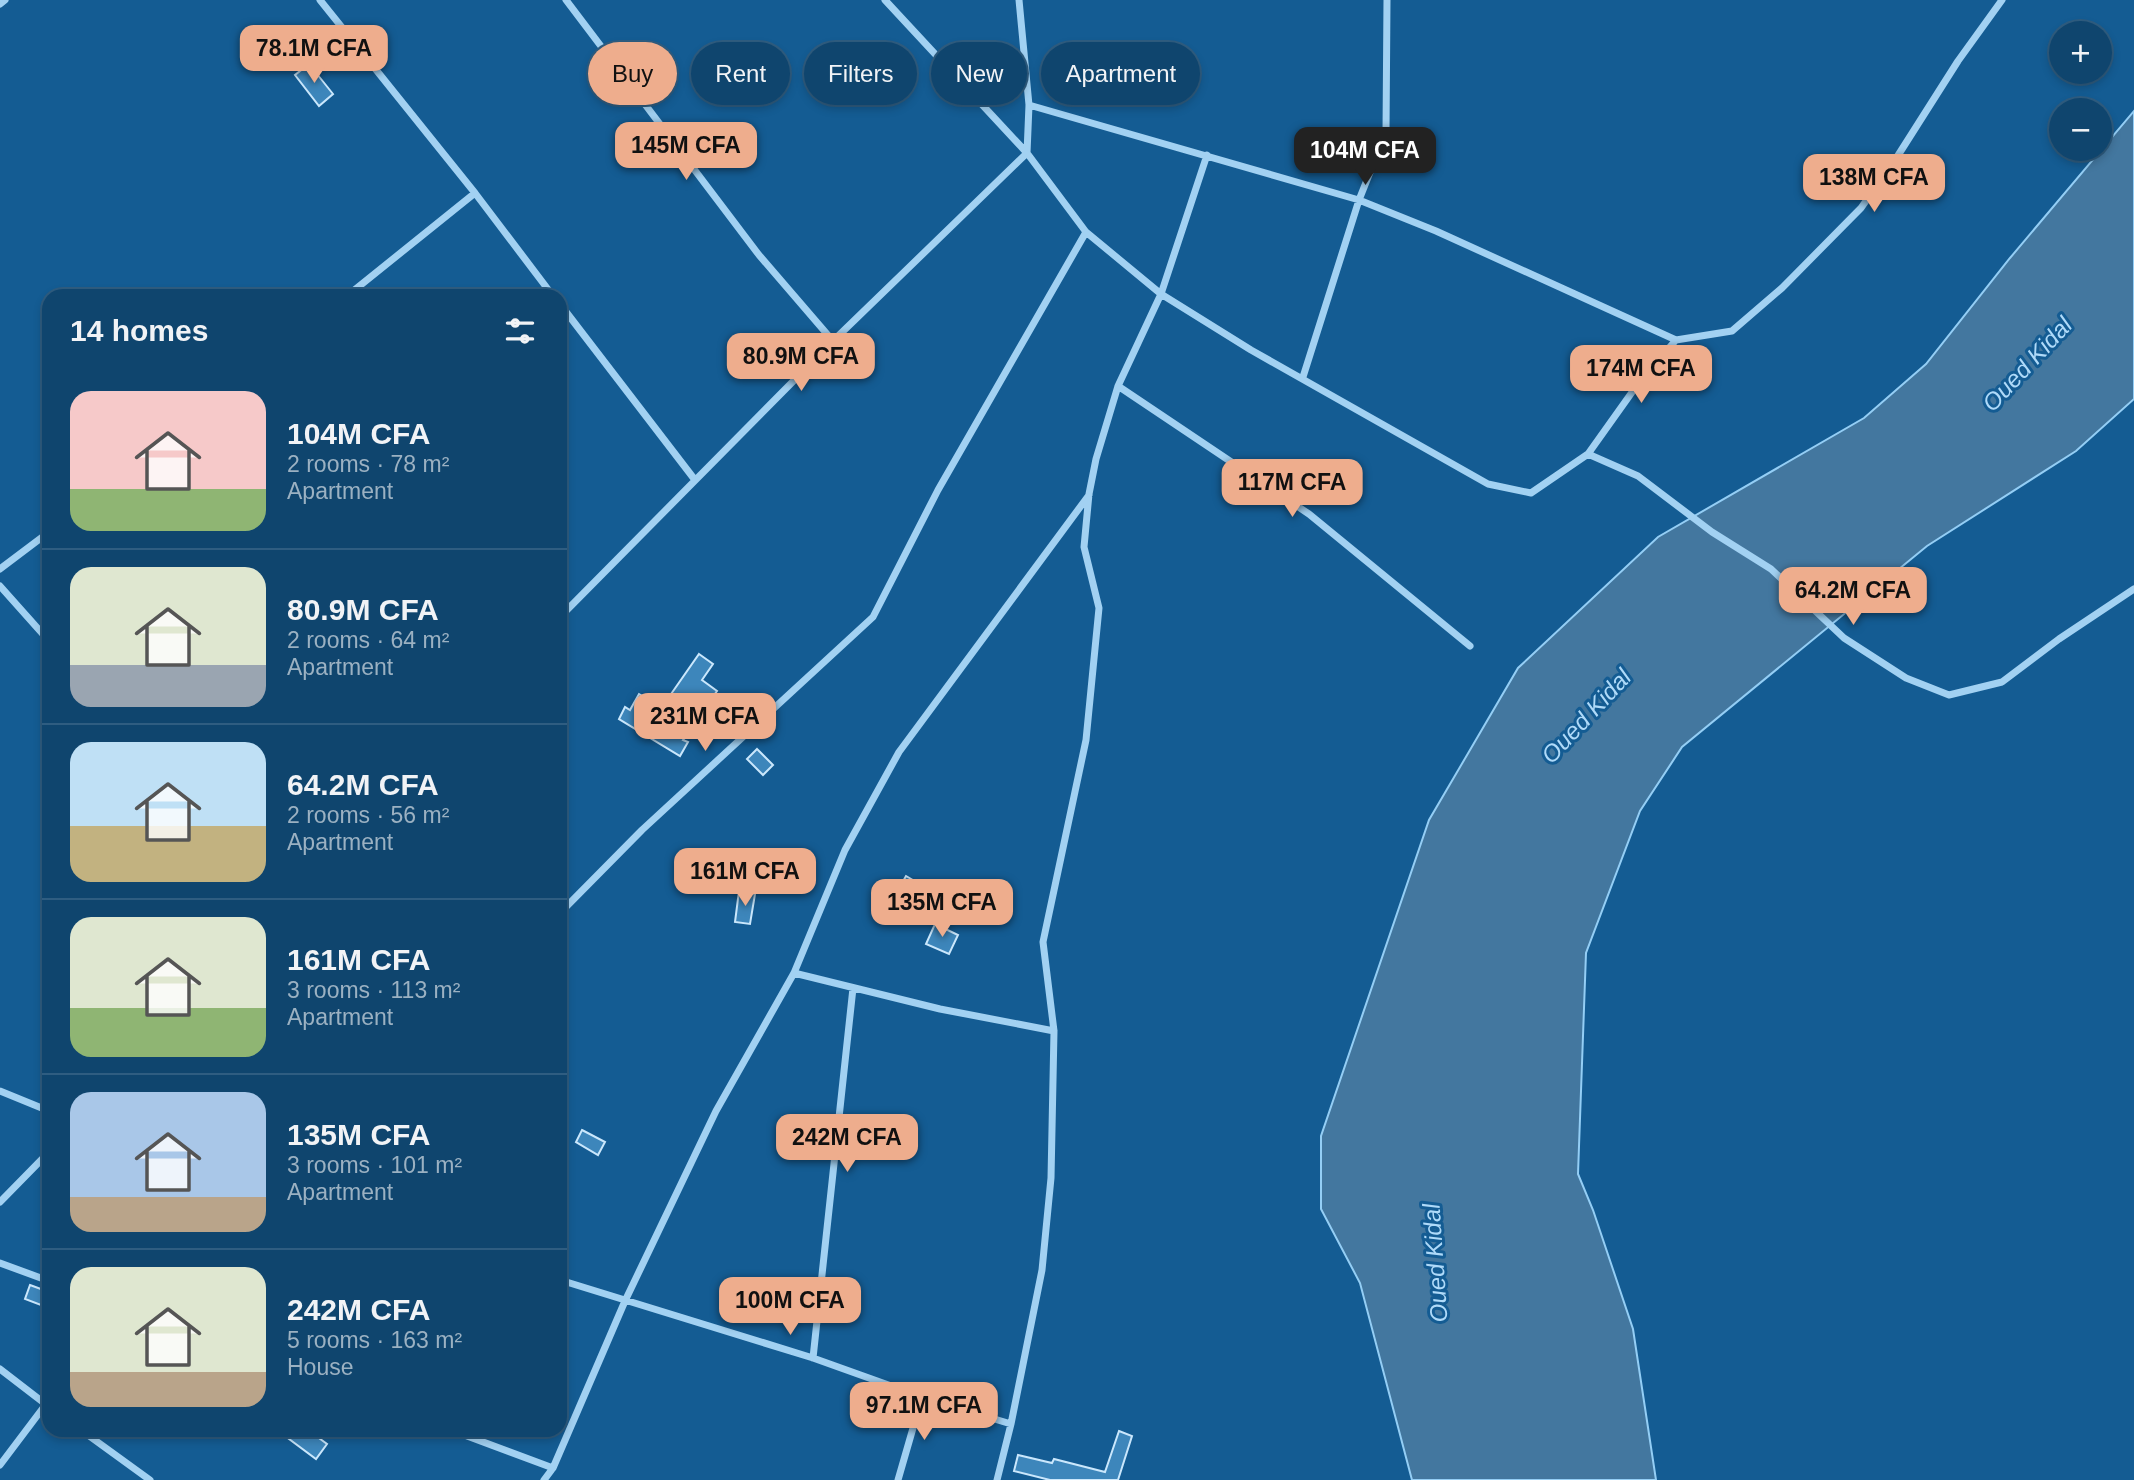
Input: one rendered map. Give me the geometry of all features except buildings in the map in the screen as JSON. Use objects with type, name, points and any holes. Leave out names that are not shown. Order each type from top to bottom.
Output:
[{"type":"street","points":[[0,4],[5,0]]},
{"type":"street","points":[[320,0],[549,289]]},
{"type":"street","points":[[566,0],[759,255],[833,341]]},
{"type":"street","points":[[885,0],[1027,153],[1086,232],[1161,294],[1251,350],[1488,484],[1531,493],[1588,454],[1640,382],[1676,340]]},
{"type":"street","points":[[567,610],[833,341],[1027,153],[1029,105],[1019,0]]},
{"type":"street","points":[[1303,377],[1359,200],[1386,132],[1387,0]]},
{"type":"street","points":[[1029,105],[1359,200],[1436,231],[1676,340],[1732,331],[1782,288],[1861,208],[1958,61],[2002,0]]},
{"type":"street","points":[[997,1480],[1042,1270],[1051,1178],[1055,1031],[1043,942],[1086,740],[1099,608],[1084,547],[1089,494],[1096,459],[1118,386],[1161,294],[1207,155]]},
{"type":"street","points":[[356,289],[475,194]]},
{"type":"street","points":[[567,906],[642,830],[873,617],[938,490],[1086,232]]},
{"type":"street","points":[[567,314],[695,481]]},
{"type":"street","points":[[1118,386],[1309,514],[1470,646]]},
{"type":"street","points":[[1588,454],[1638,476],[1712,532],[1771,569],[1844,638],[1906,678],[1949,695],[2002,682],[2059,639],[2134,589]]},
{"type":"street","points":[[567,1436],[625,1301],[716,1111],[794,973],[845,850],[899,752],[1089,494]]},
{"type":"street","points":[[0,569],[42,537]]},
{"type":"street","points":[[0,586],[42,633]]},
{"type":"street","points":[[794,973],[940,1009],[1055,1031]]},
{"type":"street","points":[[813,1358],[853,988]]},
{"type":"street","points":[[0,1091],[42,1108]]},
{"type":"street","points":[[0,1202],[42,1159]]},
{"type":"street","points":[[0,1263],[42,1278]]},
{"type":"street","points":[[567,1282],[813,1358],[922,1397],[1011,1424]]},
{"type":"street","points":[[0,1368],[42,1400]]},
{"type":"street","points":[[898,1480],[922,1397]]},
{"type":"street","points":[[0,1465],[42,1412]]},
{"type":"street","points":[[91,1437],[150,1480]]},
{"type":"street","points":[[470,1437],[553,1468]]},
{"type":"street","points":[[544,1480],[553,1468],[566,1437]]},
{"type":"water","name":"Oued Kidal","points":[[2134,111],[2134,399],[2076,451],[1927,546],[1682,747],[1640,811],[1586,953],[1578,1174],[1633,1329],[1656,1480],[1412,1480],[1360,1283],[1321,1209],[1321,1136],[1429,820],[1518,668],[1658,537],[1864,418],[1926,364],[2092,161],[2112,161],[2112,137]]}]
